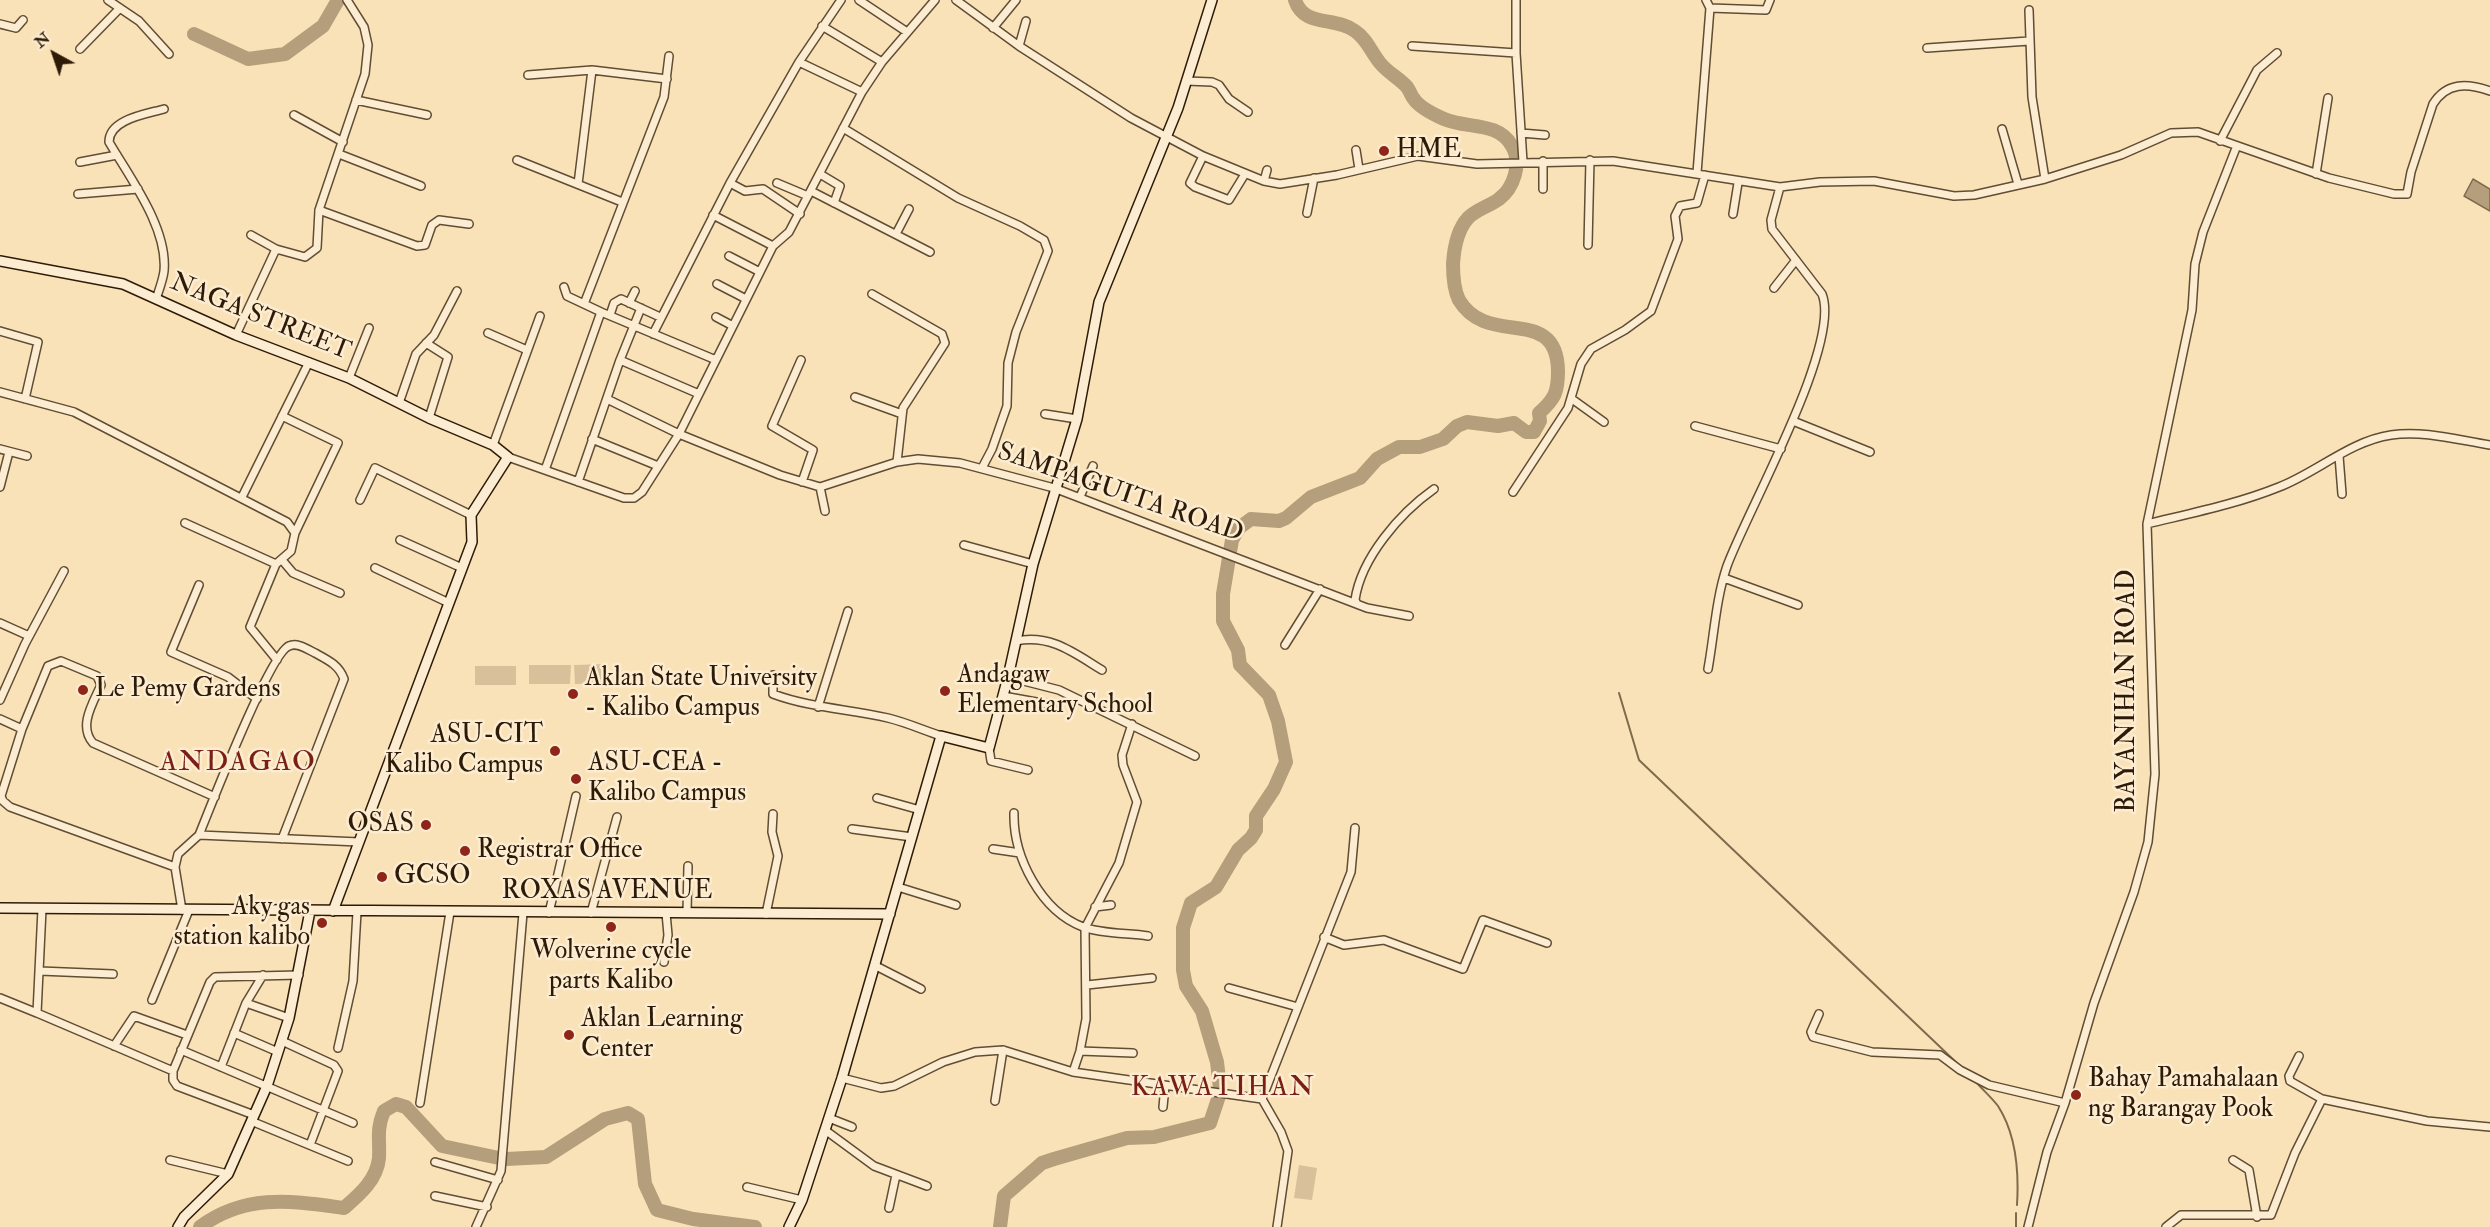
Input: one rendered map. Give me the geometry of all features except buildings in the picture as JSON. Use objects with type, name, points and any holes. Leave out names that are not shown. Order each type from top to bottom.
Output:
[{"type":"street","points":[[108,0],[139,21],[169,54]]},
{"type":"street","points":[[250,235],[276,249],[305,257],[313,253],[319,240],[317,220],[365,74],[368,45],[364,27],[348,0]]},
{"type":"street","points":[[653,333],[730,183],[799,62],[841,0]]},
{"type":"street","points":[[859,0],[908,32]]},
{"type":"street","points":[[333,911],[472,542],[471,514],[508,457],[624,498],[634,498],[642,492],[679,434],[773,246],[789,232],[800,214],[862,92],[882,62],[935,0]]},
{"type":"street","points":[[956,0],[1019,46],[1131,118],[1203,156],[1263,181],[1280,184],[1418,156],[1477,164],[1590,160],[1697,173],[1738,183],[1780,188],[1820,182],[1874,181],[1954,196],[1974,195],[2045,179],[2121,155],[2171,133],[2198,132],[2236,148],[2316,174],[2394,194],[2407,194],[2411,172],[2433,104],[2439,95],[2447,89],[2470,85],[2490,91]]},
{"type":"street","points":[[993,28],[1016,0]]},
{"type":"street","points":[[1028,770],[996,764],[991,761],[989,748],[1004,696],[1032,564],[1077,419],[1099,302],[1167,137],[1212,0]]},
{"type":"street","points":[[1516,0],[1521,161]]},
{"type":"street","points":[[1697,173],[1710,8],[1706,0]]},
{"type":"street","points":[[1710,8],[1766,10],[1770,0]]},
{"type":"street","points":[[80,50],[120,8]]},
{"type":"street","points":[[2029,10],[2032,97],[2045,179]]},
{"type":"street","points":[[0,24],[16,28],[23,20]]},
{"type":"street","points":[[1019,46],[1026,21]]},
{"type":"street","points":[[822,26],[882,62]]},
{"type":"street","points":[[1927,48],[2029,41]]},
{"type":"street","points":[[1412,46],[1516,53]]},
{"type":"street","points":[[2220,141],[2258,70],[2277,53]]},
{"type":"street","points":[[584,304],[664,96],[669,56]]},
{"type":"street","points":[[799,62],[862,92]]},
{"type":"street","points":[[528,75],[592,70],[667,79]]},
{"type":"street","points":[[578,184],[592,70]]},
{"type":"street","points":[[1186,81],[1212,82],[1219,85],[1228,99],[1248,112]]},
{"type":"street","points":[[2316,174],[2328,98]]},
{"type":"street","points":[[356,100],[427,115]]},
{"type":"street","points":[[156,298],[164,271],[162,250],[154,221],[138,189],[109,142],[109,135],[127,120],[164,109]]},
{"type":"street","points":[[294,115],[343,142]]},
{"type":"street","points":[[843,128],[958,198],[1020,226],[1044,240],[1048,251],[1016,332],[1008,363],[1007,406],[996,440],[982,468]]},
{"type":"street","points":[[2002,129],[2018,184]]},
{"type":"street","points":[[1521,133],[1545,135]]},
{"type":"street","name":"BAYANIHAN ROAD","points":[[2028,1227],[2047,1152],[2065,1103],[2094,1003],[2134,892],[2148,842],[2155,774],[2148,524],[2192,310],[2195,264],[2204,232],[2236,148]]},
{"type":"street","points":[[1356,150],[1359,169]]},
{"type":"street","points":[[339,154],[421,186]]},
{"type":"street","points":[[80,162],[117,155]]},
{"type":"street","points":[[1203,156],[1190,183],[1195,187],[1229,200],[1245,174]]},
{"type":"street","points":[[517,160],[622,202]]},
{"type":"street","points":[[1588,245],[1590,160]]},
{"type":"street","points":[[1543,161],[1543,189]]},
{"type":"street","points":[[1263,181],[1267,170]]},
{"type":"street","points":[[820,174],[840,186],[834,203]]},
{"type":"street","points":[[1513,492],[1548,443],[1572,399],[1581,364],[1591,349],[1625,330],[1651,311],[1678,239],[1675,216],[1680,207],[1697,202],[1705,176]]},
{"type":"street","points":[[1307,213],[1314,177]]},
{"type":"street","points":[[730,183],[745,191],[763,189],[800,214]]},
{"type":"street","points":[[777,183],[834,203],[930,252]]},
{"type":"street","points":[[1733,214],[1738,183]]},
{"type":"street","points":[[1708,669],[1724,578],[1793,421],[1824,328],[1826,304],[1822,294],[1782,246],[1772,229],[1771,220],[1780,188]]},
{"type":"street","points":[[78,194],[138,189]]},
{"type":"street","points":[[896,234],[909,209]]},
{"type":"street","points":[[320,210],[417,246],[425,245],[432,225],[439,220],[469,224]]},
{"type":"street","points":[[712,215],[773,246]]},
{"type":"street","points":[[236,335],[276,249]]},
{"type":"street","points":[[729,256],[760,272]]},
{"type":"street","points":[[1774,288],[1796,260]]},
{"type":"street","name":"NAGA STREET","points":[[0,261],[123,284],[236,335],[349,378],[493,445],[508,457]]},
{"type":"street","points":[[717,284],[746,299]]},
{"type":"street","points":[[564,287],[567,296],[716,360]]},
{"type":"street","points":[[399,403],[416,354],[438,328],[457,291]]},
{"type":"street","points":[[628,303],[635,291]]},
{"type":"street","points":[[872,294],[942,334],[945,343],[910,394],[902,414],[897,462]]},
{"type":"street","points":[[610,315],[617,300],[660,316]]},
{"type":"street","points":[[578,482],[620,360],[641,308]]},
{"type":"street","points":[[545,470],[601,312]]},
{"type":"street","points":[[493,445],[540,316]]},
{"type":"street","points":[[716,318],[733,326]]},
{"type":"street","points":[[349,378],[369,328]]},
{"type":"street","points":[[0,332],[38,342],[25,399]]},
{"type":"street","points":[[488,333],[526,350]]},
{"type":"street","points":[[426,343],[448,357],[429,417]]},
{"type":"street","points":[[620,360],[699,394]]},
{"type":"street","points":[[801,360],[772,426],[813,450],[802,482]]},
{"type":"street","points":[[242,497],[309,362]]},
{"type":"street","points":[[0,392],[74,412],[242,497],[287,522],[295,533]]},
{"type":"street","points":[[855,397],[902,414]]},
{"type":"street","points":[[607,399],[679,434],[820,488],[825,511]]},
{"type":"street","points":[[1572,399],[1604,422]]},
{"type":"street","points":[[1045,414],[1077,419]]},
{"type":"street","points":[[277,660],[250,627],[279,562],[294,545],[295,533],[338,443],[282,416]]},
{"type":"street","points":[[1793,421],[1870,452]]},
{"type":"street","points":[[1695,426],[1781,449]]},
{"type":"street","points":[[2148,524],[2220,507],[2281,487],[2339,456],[2387,435],[2402,433],[2490,445]]},
{"type":"street","points":[[592,439],[658,466]]},
{"type":"street","points":[[0,449],[27,456]]},
{"type":"street","points":[[0,486],[9,452]]},
{"type":"street","points":[[2339,456],[2342,494]]},
{"type":"street","name":"SAMPAGUITA ROAD","points":[[820,488],[897,462],[940,460],[982,468],[1080,497],[1357,604],[1409,616]]},
{"type":"street","points":[[1080,497],[1093,466]]},
{"type":"street","points":[[360,500],[375,468],[471,514]]},
{"type":"street","points":[[1357,604],[1355,600],[1359,578],[1385,539],[1413,504],[1434,489]]},
{"type":"street","points":[[185,523],[279,562],[293,573],[340,593]]},
{"type":"street","points":[[400,540],[462,568]]},
{"type":"street","points":[[964,545],[1032,564]]},
{"type":"street","points":[[375,568],[449,603]]},
{"type":"street","points":[[0,700],[29,636],[64,571]]},
{"type":"street","points":[[1724,578],[1798,605]]},
{"type":"street","points":[[199,585],[171,652],[228,677],[257,699]]},
{"type":"street","points":[[1285,645],[1320,589]]},
{"type":"street","points":[[818,707],[848,611]]},
{"type":"street","points":[[0,623],[29,636]]},
{"type":"street","points":[[1016,641],[1038,638],[1050,640],[1102,670]]},
{"type":"street","points":[[152,1000],[186,910],[175,867],[178,854],[199,836],[257,699],[277,660],[286,647],[291,645],[302,647],[339,667],[344,679],[282,839]]},
{"type":"street","points":[[175,867],[3,801],[2,792],[22,729],[48,666],[61,661],[97,676],[100,681],[101,686],[86,722],[86,732],[93,743],[215,797]]},
{"type":"street","points":[[773,675],[773,694],[818,707],[888,718],[941,736],[989,748]]},
{"type":"street","points":[[1008,677],[1044,684],[1196,756]]},
{"type":"street","points":[[1004,696],[1053,705]]},
{"type":"street","points":[[0,719],[22,729]]},
{"type":"street","points":[[1072,1072],[1080,1051],[1087,985],[1085,928],[1125,848],[1137,802],[1123,765],[1122,754],[1132,724]]},
{"type":"street","points":[[789,1227],[802,1200],[842,1078],[941,736]]},
{"type":"street","points":[[549,913],[576,796]]},
{"type":"street","points":[[877,798],[920,810]]},
{"type":"street","points":[[1014,813],[1014,835],[1020,853],[1047,901],[1062,916],[1085,928],[1148,936]]},
{"type":"street","points":[[766,914],[778,856],[772,832],[773,814]]},
{"type":"street","points":[[591,913],[617,817]]},
{"type":"street","points":[[1262,1099],[1351,872],[1354,828]]},
{"type":"street","points":[[852,829],[912,837]]},
{"type":"street","points":[[199,836],[359,842]]},
{"type":"street","points":[[993,849],[1020,853]]},
{"type":"street","points":[[687,913],[688,866]]},
{"type":"street","points":[[897,887],[956,905]]},
{"type":"street","points":[[1095,907],[1111,906]]},
{"type":"street","name":"ROXAS AVENUE","points":[[0,908],[890,914]]},
{"type":"street","points":[[37,1013],[42,909]]},
{"type":"street","points":[[178,1227],[184,1217],[228,1174],[267,1086],[289,1018],[310,911]]},
{"type":"street","points":[[338,1048],[352,981],[357,912]]},
{"type":"street","points":[[420,1103],[450,912]]},
{"type":"street","points":[[476,1227],[498,1180],[502,1162],[524,913]]},
{"type":"street","points":[[664,962],[668,935],[666,913]]},
{"type":"street","points":[[1324,937],[1344,945],[1384,940],[1463,969],[1483,921],[1547,944]]},
{"type":"street","points":[[876,966],[921,989]]},
{"type":"street","points":[[40,971],[113,974]]},
{"type":"street","points":[[221,1067],[246,1003],[263,975]]},
{"type":"street","points":[[299,975],[215,976],[181,1050],[173,1071],[173,1080],[180,1088],[348,1161]]},
{"type":"street","points":[[1087,985],[1152,978]]},
{"type":"street","points":[[1229,988],[1298,1007]]},
{"type":"street","points":[[0,998],[173,1071]]},
{"type":"street","points":[[246,1003],[289,1018]]},
{"type":"street","points":[[1819,1014],[1811,1032],[1813,1037],[1872,1052],[1940,1055],[1960,1070],[1989,1085],[2065,1103]]},
{"type":"street","points":[[114,1046],[134,1016],[188,1035]]},
{"type":"street","points":[[234,1034],[278,1052]]},
{"type":"street","points":[[282,1041],[337,1067],[338,1071],[310,1145]]},
{"type":"street","points":[[181,1050],[353,1123]]},
{"type":"street","points":[[842,1078],[881,1088],[894,1086],[943,1062],[975,1052],[1003,1050],[1072,1072],[1262,1099]]},
{"type":"street","points":[[995,1101],[1003,1050]]},
{"type":"street","points":[[1080,1051],[1133,1053]]},
{"type":"street","points":[[2299,1056],[2289,1076],[2290,1080],[2322,1099],[2427,1121],[2490,1127]]},
{"type":"street","points":[[1163,1107],[1165,1086]]},
{"type":"street","points":[[1262,1099],[1281,1132],[1288,1151],[1277,1227]]},
{"type":"street","points":[[2166,1227],[2181,1215],[2271,1215],[2295,1153],[2322,1099]]},
{"type":"street","points":[[829,1118],[852,1127]]},
{"type":"street","points":[[825,1130],[843,1141],[864,1160],[927,1186]]},
{"type":"street","points":[[170,1160],[228,1174]]},
{"type":"street","points":[[2233,1160],[2243,1164],[2251,1176],[2257,1216]]},
{"type":"street","points":[[435,1162],[498,1180]]},
{"type":"street","points":[[889,1208],[896,1174]]},
{"type":"street","points":[[747,1187],[802,1200]]},
{"type":"street","points":[[435,1196],[487,1207]]},
{"type":"shaded area","points":[[2473,179],[2490,189],[2490,211],[2464,196]]},
{"type":"shaded area","points":[[607,664],[607,683],[575,684],[574,665]]},
{"type":"shaded area","points":[[529,665],[571,665],[570,684],[529,684]]},
{"type":"shaded area","points":[[475,666],[516,666],[516,685],[475,685]]},
{"type":"shaded area","points":[[1299,1165],[1317,1168],[1312,1200],[1294,1198]]},
{"type":"waterway","points":[[194,34],[248,59],[285,54],[323,26],[338,0]]},
{"type":"waterway","points":[[1220,1088],[1217,1062],[1202,1011],[1186,986],[1183,970],[1183,928],[1191,903],[1216,887],[1238,850],[1256,830],[1256,816],[1274,789],[1286,762],[1278,721],[1269,695],[1240,665],[1238,650],[1223,621],[1223,594],[1232,540],[1239,528],[1251,519],[1279,521],[1286,518],[1311,497],[1360,478],[1377,459],[1399,447],[1420,447],[1443,439],[1457,426],[1467,422],[1498,426],[1514,423],[1526,432],[1534,432],[1540,421],[1539,413],[1554,395],[1558,378],[1555,350],[1546,338],[1534,332],[1487,322],[1472,314],[1459,300],[1455,287],[1453,264],[1459,234],[1468,218],[1499,199],[1509,188],[1516,167],[1512,146],[1506,138],[1490,129],[1453,122],[1423,108],[1416,102],[1407,87],[1386,70],[1359,34],[1347,27],[1305,15],[1295,0]]},
{"type":"waterway","points":[[1619,693],[1639,760],[1959,1065]]},
{"type":"waterway","points":[[1976,1082],[1998,1106],[2009,1129],[2017,1167],[2017,1205]]},
{"type":"waterway","points":[[1000,1227],[1004,1196],[1042,1163],[1127,1138],[1154,1137],[1210,1123],[1219,1096]]},
{"type":"waterway","points":[[200,1227],[217,1216],[252,1204],[288,1202],[344,1208],[356,1198],[375,1173],[379,1158],[379,1129],[384,1111],[396,1104],[406,1107],[442,1146],[499,1158]]},
{"type":"waterway","points":[[506,1159],[546,1157],[605,1119],[628,1113],[638,1119],[645,1184],[657,1210],[693,1219],[755,1227]]},
{"type":"waterway","points":[[2016,1213],[2016,1227]]},
{"type":"place","name":"HME","points":[[1384,151]]},
{"type":"place","name":"Le Pemy Gardens","points":[[83,690]]},
{"type":"place","name":"Andagaw Elementary School","points":[[945,691]]},
{"type":"place","name":"Aklan State University - Kalibo Campus","points":[[573,694]]},
{"type":"place","name":"ASU-CIT Kalibo Campus","points":[[555,751]]},
{"type":"place","name":"ASU-CEA - Kalibo Campus","points":[[576,779]]},
{"type":"place","name":"OSAS","points":[[426,825]]},
{"type":"place","name":"Registrar Office","points":[[465,851]]},
{"type":"place","name":"GCSO","points":[[382,877]]},
{"type":"place","name":"Aky gas station kalibo","points":[[322,923]]},
{"type":"place","name":"Wolverine cycle parts Kalibo","points":[[611,927]]},
{"type":"place","name":"Aklan Learning Center","points":[[569,1035]]},
{"type":"place","name":"Bahay Pamahalaan ng Barangay Pook","points":[[2076,1095]]},
{"type":"district","name":"ANDAGAO","points":[[238,764]]},
{"type":"district","name":"KAWATIHAN","points":[[1223,1089]]}]
